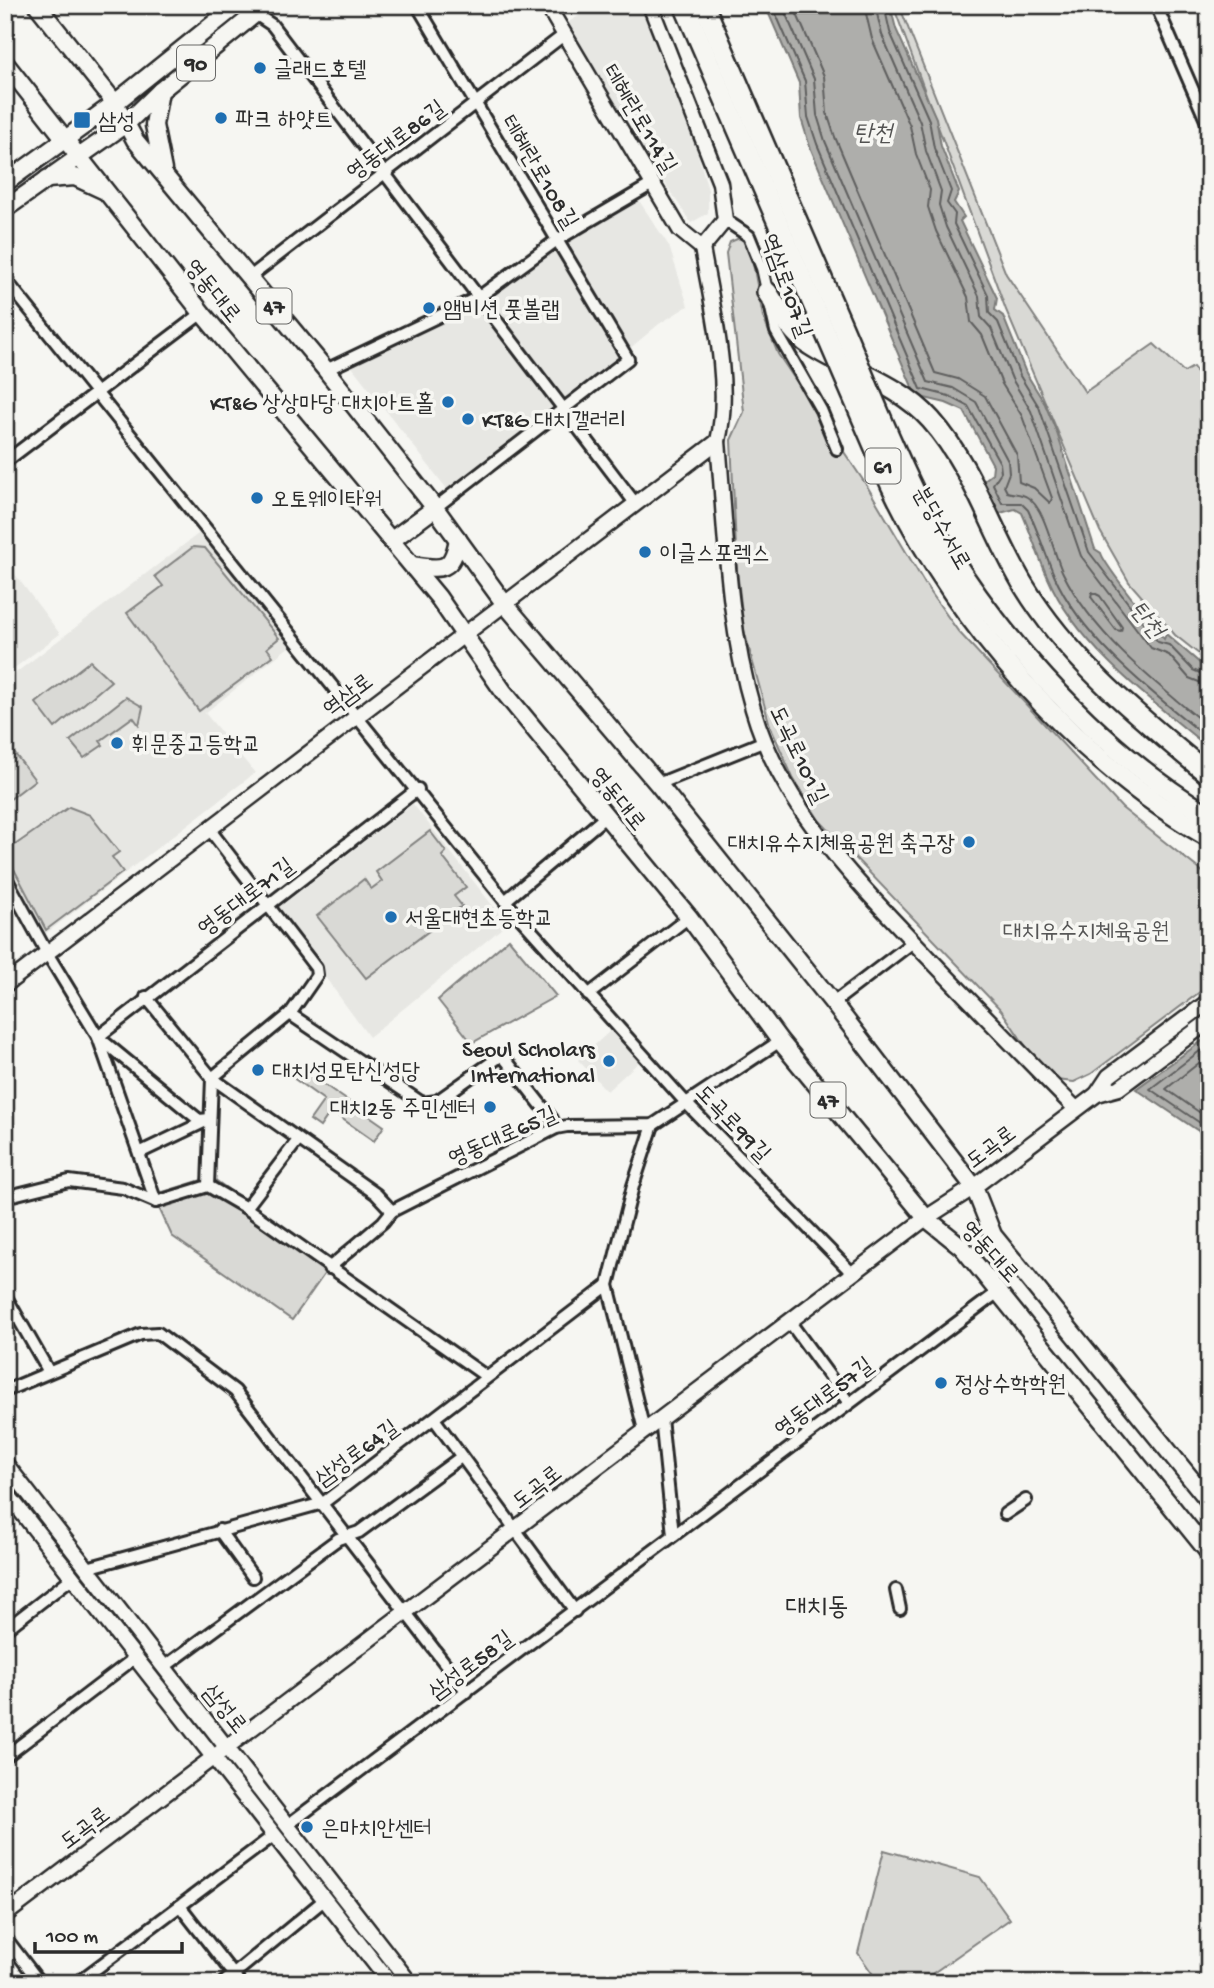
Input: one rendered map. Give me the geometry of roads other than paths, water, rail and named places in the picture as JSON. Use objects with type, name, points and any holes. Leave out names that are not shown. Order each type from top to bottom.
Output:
[{"type":"highway","name":"분당수서로","points":[[684,5],[891,485],[931,559],[987,638],[1081,740],[1156,802],[1209,837]]},
{"type":"highway","name":"분당수서로","points":[[704,5],[905,473],[946,548],[992,613],[1058,691],[1131,758],[1209,816]]},
{"type":"highway","points":[[767,292],[790,326],[809,344],[887,385],[931,420],[962,465],[1026,590],[1056,629],[1090,671],[1120,700],[1209,775]]},
{"type":"main road","name":"영동대로","points":[[37,5],[115,103],[135,140],[326,370],[435,508],[504,603],[658,784],[833,1003],[974,1186],[993,1235],[1209,1501]]},
{"type":"main road","name":"90","points":[[5,183],[115,103],[237,5]]},
{"type":"main road","name":"테헤란로114길","points":[[547,5],[680,230],[702,248]]},
{"type":"main road","points":[[650,5],[720,183],[725,220],[702,248],[720,371],[723,419],[718,441]]},
{"type":"main road","name":"90","points":[[5,209],[127,123],[160,92],[261,10]]},
{"type":"main road","name":"영동대로","points":[[5,63],[202,313],[438,597],[461,634],[605,817],[689,918],[780,1041],[926,1218],[962,1247],[1206,1546]]},
{"type":"main road","points":[[160,92],[154,125],[164,172]]},
{"type":"main road","points":[[44,180],[75,177],[110,194]]},
{"type":"main road","name":"역삼로","points":[[5,985],[210,830],[461,634],[718,441]]},
{"type":"main road","name":"도곡로101길","points":[[718,441],[729,595],[737,648],[765,741],[798,809],[850,874],[913,942],[1076,1109]]},
{"type":"main road","points":[[692,459],[703,463],[721,479]]},
{"type":"main road","points":[[392,540],[435,508]]},
{"type":"main road","points":[[412,565],[435,569],[445,566],[455,557],[458,539]]},
{"type":"main road","name":"도곡로","points":[[1097,1094],[1109,1076],[1209,1001]]},
{"type":"main road","name":"도곡로","points":[[5,1915],[227,1745],[407,1614],[644,1430],[926,1218],[974,1186],[1097,1094],[1119,1088],[1209,1021]]},
{"type":"main road","name":"삼성로","points":[[5,1463],[163,1668],[289,1824],[410,1983]]},
{"type":"main road","name":"삼성로","points":[[5,1491],[390,1983]]},
{"type":"street","name":"테헤란로108길","points":[[417,5],[628,359],[563,410]]},
{"type":"street","points":[[1156,5],[1209,127]]},
{"type":"street","points":[[261,10],[635,503]]},
{"type":"street","name":"영동대로86길","points":[[250,277],[565,34]]},
{"type":"street","points":[[326,370],[480,297],[557,240],[654,183]]},
{"type":"street","name":"역삼로107길","points":[[725,220],[750,236],[776,331],[811,391],[837,449]]},
{"type":"street","name":"도곡로99길","points":[[5,279],[355,717],[418,789],[505,901],[688,1105],[853,1274]]},
{"type":"street","points":[[5,462],[202,313]]},
{"type":"street","points":[[435,508],[563,410]]},
{"type":"street","name":"영동대로","points":[[658,784],[765,741]]},
{"type":"street","name":"영동대로71길","points":[[99,1037],[146,997],[418,789]]},
{"type":"street","points":[[505,901],[605,817]]},
{"type":"street","points":[[208,1186],[212,1078],[290,1014],[317,975],[316,968],[210,830]]},
{"type":"street","points":[[5,876],[47,953],[99,1037],[156,1202]]},
{"type":"street","points":[[588,996],[689,918]]},
{"type":"street","points":[[833,1003],[913,942]]},
{"type":"street","points":[[146,997],[212,1078],[376,1195],[392,1211]]},
{"type":"street","points":[[290,1014],[422,1103],[437,1101],[502,1055],[552,1119],[556,1128]]},
{"type":"street","points":[[99,1037],[199,1120],[210,1119]]},
{"type":"street","name":"영동대로65길","points":[[329,1268],[383,1222],[392,1211],[556,1128],[567,1125],[653,1125],[688,1105],[780,1041]]},
{"type":"street","points":[[139,1153],[210,1119]]},
{"type":"street","points":[[644,1430],[608,1285],[633,1186],[653,1125]]},
{"type":"street","points":[[246,1208],[298,1140]]},
{"type":"street","points":[[5,1197],[69,1181],[123,1188],[156,1202],[208,1186],[246,1208],[487,1377]]},
{"type":"street","name":"삼성로64길","points":[[87,1569],[323,1503],[435,1420],[608,1285]]},
{"type":"street","name":"영동대로57길","points":[[673,1535],[998,1292]]},
{"type":"street","points":[[5,1295],[49,1372]]},
{"type":"street","points":[[789,1321],[849,1403]]},
{"type":"street","points":[[5,1391],[152,1332],[158,1333],[236,1391],[467,1692]]},
{"type":"street","points":[[661,1418],[673,1535]]},
{"type":"street","points":[[435,1420],[575,1611]]},
{"type":"street","points":[[163,1668],[338,1539],[359,1532],[461,1457]]},
{"type":"street","points":[[1005,1514],[1026,1500]]},
{"type":"street","points":[[219,1530],[253,1577]]},
{"type":"street","name":"삼성로58길","points":[[289,1824],[673,1535]]},
{"type":"street","points":[[5,1630],[73,1577]]},
{"type":"street","points":[[896,1590],[901,1609]]},
{"type":"street","points":[[5,1757],[136,1657]]},
{"type":"street","points":[[77,1983],[273,1836]]},
{"type":"street","points":[[223,1983],[237,1979],[324,1900]]},
{"type":"street","points":[[180,1906],[237,1979]]},
{"type":"street","points":[[5,1937],[40,1983]]},
{"type":"water","name":"탄천","points":[[765,5],[890,5],[896,29],[936,118],[941,146],[959,192],[954,202],[964,217],[960,221],[997,298],[995,310],[1003,316],[1026,373],[1045,404],[1057,433],[1095,549],[1101,553],[1119,582],[1164,639],[1166,634],[1209,671],[1209,748],[1118,671],[1078,627],[1048,578],[1022,513],[1015,509],[1000,513],[983,481],[992,474],[993,465],[964,411],[946,403],[916,396],[810,147],[801,118],[799,83]]},
{"type":"water","points":[[1209,1036],[1209,1138],[1136,1089]]},
{"type":"place","name":"글래드호텔","points":[[260,68]]},
{"type":"place","name":"파크 하얏트","points":[[221,118]]},
{"type":"place","name":"삼성","points":[[82,120]]},
{"type":"place","name":"앰비션 풋볼랩","points":[[429,308]]},
{"type":"place","name":"KT&G 상상마당 대치아트홀","points":[[448,402]]},
{"type":"place","name":"KT&G 대치갤러리","points":[[468,419]]},
{"type":"place","name":"오토웨이타워","points":[[257,498]]},
{"type":"place","name":"이글스포렉스","points":[[645,552]]},
{"type":"place","name":"휘문중고등학교","points":[[117,743]]},
{"type":"place","name":"대치유수지체육공원 축구장","points":[[969,842]]},
{"type":"place","name":"서울대현초등학교","points":[[391,917]]},
{"type":"place","name":"Seoul Scholars International","points":[[609,1061]]},
{"type":"place","name":"대치성모탄신성당","points":[[258,1070]]},
{"type":"place","name":"대치2동 주민센터","points":[[490,1107]]},
{"type":"place","name":"정상수학학원","points":[[941,1383]]},
{"type":"place","name":"은마치안센터","points":[[307,1827]]},
{"type":"district","name":"대치동","points":[[817,1605]]},
{"type":"park label","name":"대치유수지체육공원","points":[[1086,930]]}]
